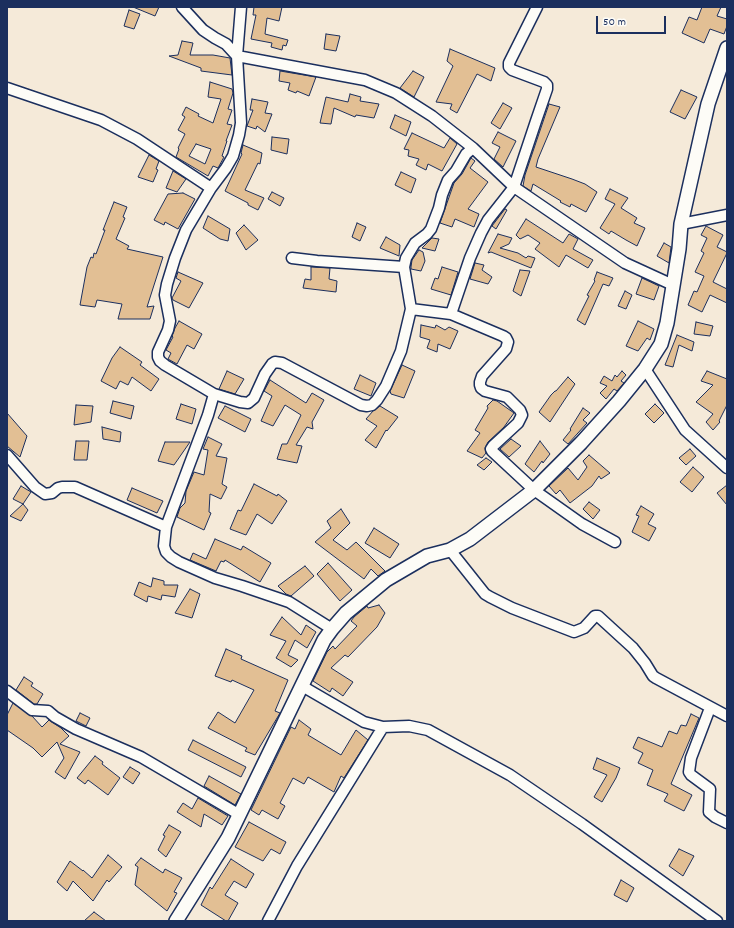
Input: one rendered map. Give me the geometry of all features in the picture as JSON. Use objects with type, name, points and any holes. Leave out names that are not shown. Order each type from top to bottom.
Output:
[{"type":"street","points":[[182,7],[203,30],[226,44],[237,56],[365,80],[396,93],[432,116],[473,148],[514,187],[624,263],[673,285]]},
{"type":"street","points":[[241,7],[237,56],[241,123],[239,135],[233,156],[211,188],[186,230],[174,258],[165,294],[170,321],[158,357],[165,366],[214,394],[248,403],[254,398],[265,374],[272,364],[278,362],[361,406],[372,405],[386,386],[401,351],[411,309],[404,267],[410,251],[415,243],[431,229],[448,180],[456,171],[466,154],[473,148]]},
{"type":"street","points":[[451,314],[470,258],[481,233],[488,220],[514,187],[547,85],[544,82],[512,70],[509,67],[509,63],[537,7]]},
{"type":"street","points":[[176,921],[228,838],[324,640],[332,629],[346,614],[386,580],[427,556],[450,550],[479,534],[534,490],[586,438],[619,401],[645,369],[661,344],[672,299],[673,285],[680,249],[681,224],[708,104],[727,48]]},
{"type":"street","points":[[7,88],[101,120],[143,143],[211,188]]},
{"type":"street","points":[[681,224],[727,215]]},
{"type":"street","points":[[292,258],[317,262],[404,267]]},
{"type":"street","points":[[411,309],[451,314],[503,336],[508,340],[506,349],[482,376],[480,382],[481,388],[485,391],[507,397],[520,410],[522,415],[518,423],[491,449],[534,490],[582,524],[616,542]]},
{"type":"street","points":[[645,369],[685,430],[727,468]]},
{"type":"street","points":[[214,394],[208,415],[166,527],[164,546],[166,552],[170,557],[215,578],[289,602],[332,629]]},
{"type":"street","points":[[7,455],[35,487],[45,494],[52,493],[58,488],[62,487],[75,487],[166,527]]},
{"type":"street","points":[[450,550],[485,594],[490,598],[574,632],[584,628],[594,616],[598,616],[633,648],[646,663],[653,676],[727,716]]},
{"type":"street","points":[[302,686],[352,717],[364,722],[383,727],[409,726],[428,730],[510,776],[582,824],[718,921]]},
{"type":"street","points":[[7,691],[32,710],[48,711],[55,717],[76,729],[141,758],[240,815]]},
{"type":"street","points":[[710,708],[690,758],[689,772],[710,789],[709,812],[727,823]]},
{"type":"street","points":[[268,921],[297,866],[383,727]]},
{"type":"building","points":[[133,7],[159,7],[155,16]]},
{"type":"building","points":[[254,7],[282,7],[279,21],[267,18],[265,34],[288,40],[286,46],[283,45],[282,50],[271,47],[272,43],[251,39],[256,15],[253,15]]},
{"type":"building","points":[[702,7],[721,7],[717,16],[727,19],[727,26],[724,34],[710,29],[704,43],[682,33],[689,17],[697,20]]},
{"type":"building","points":[[129,10],[140,14],[134,29],[124,26]]},
{"type":"building","points":[[326,34],[340,36],[336,51],[324,49]]},
{"type":"building","points":[[182,41],[193,43],[190,55],[213,55],[230,58],[232,75],[201,71],[201,68],[169,56],[178,55]]},
{"type":"building","points":[[450,49],[495,68],[491,81],[477,74],[457,113],[450,109],[452,104],[436,102],[453,66],[447,61]]},
{"type":"building","points":[[280,71],[316,77],[309,96],[297,91],[296,93],[288,90],[290,83],[279,81]]},
{"type":"building","points":[[413,71],[424,77],[414,97],[400,88]]},
{"type":"building","points":[[210,82],[232,89],[233,93],[228,109],[232,110],[227,124],[232,125],[222,156],[224,157],[218,168],[213,166],[208,176],[176,157],[178,148],[185,134],[178,130],[185,117],[182,115],[186,107],[199,114],[198,116],[213,123],[221,99],[208,97]],"holes":[[[196,144],[211,149],[205,164],[189,156]]]},
{"type":"building","points":[[681,90],[697,97],[685,119],[670,112]]},
{"type":"building","points":[[350,94],[361,97],[360,101],[379,104],[374,118],[356,115],[355,117],[334,108],[331,124],[320,123],[326,97],[348,102]]},
{"type":"building","points":[[252,99],[268,102],[265,113],[272,114],[265,132],[257,126],[256,129],[247,126],[253,110],[250,110]]},
{"type":"building","points":[[503,103],[512,108],[500,129],[491,123]]},
{"type":"building","points":[[549,104],[560,107],[536,167],[585,184],[597,192],[586,212],[571,204],[570,207],[560,202],[561,201],[533,184],[531,191],[523,186],[525,175]]},
{"type":"building","points":[[395,115],[411,122],[406,136],[390,128]]},
{"type":"building","points":[[498,132],[516,141],[503,167],[494,159],[500,147],[492,143]]},
{"type":"building","points":[[412,133],[444,148],[450,138],[457,144],[442,171],[428,164],[426,170],[416,165],[419,159],[408,156],[409,150],[404,149]]},
{"type":"building","points":[[272,137],[289,139],[287,154],[271,150]]},
{"type":"building","points":[[243,145],[262,153],[260,164],[258,163],[245,190],[264,198],[258,210],[225,191],[242,154]]},
{"type":"building","points":[[149,155],[159,161],[156,169],[158,170],[153,182],[138,177]]},
{"type":"building","points":[[471,158],[475,161],[470,168],[488,182],[468,209],[479,214],[474,227],[455,219],[452,227],[440,223],[454,183],[462,174]]},
{"type":"building","points":[[173,171],[186,179],[177,192],[166,188]]},
{"type":"building","points":[[401,172],[416,179],[411,193],[395,185]]},
{"type":"building","points":[[610,189],[628,198],[621,208],[637,218],[634,223],[645,228],[637,246],[611,231],[609,234],[600,228],[615,204],[605,199]]},
{"type":"building","points":[[272,192],[284,198],[280,206],[268,199]]},
{"type":"building","points":[[183,193],[195,199],[178,229],[165,222],[164,225],[154,220],[168,194]]},
{"type":"building","points":[[114,202],[127,207],[123,217],[125,218],[116,239],[129,246],[127,249],[163,257],[147,307],[154,306],[150,319],[118,319],[122,304],[97,300],[95,307],[80,305],[87,267],[91,257],[93,258],[94,253],[96,254],[105,230],[103,230]]},
{"type":"building","points":[[505,209],[507,210],[496,229],[492,226]]},
{"type":"building","points":[[208,216],[230,229],[228,241],[220,239],[203,228]]},
{"type":"building","points":[[526,219],[563,243],[569,234],[578,239],[573,249],[593,260],[588,268],[566,255],[559,267],[535,249],[540,243],[528,235],[520,239],[516,235]]},
{"type":"building","points":[[357,223],[366,227],[360,241],[352,237]]},
{"type":"building","points":[[244,225],[258,240],[246,250],[236,233]]},
{"type":"building","points":[[706,226],[723,235],[717,247],[727,253],[713,282],[727,289],[727,303],[710,295],[702,312],[688,305],[694,291],[697,292],[704,276],[695,272],[704,253],[701,251],[707,238],[701,235]]},
{"type":"building","points":[[498,234],[512,238],[509,244],[500,248],[518,253],[526,258],[528,256],[535,258],[531,268],[491,252],[488,253]]},
{"type":"building","points":[[386,237],[400,245],[399,256],[380,248]]},
{"type":"building","points":[[432,238],[439,239],[435,251],[422,248]]},
{"type":"building","points":[[664,243],[671,247],[669,263],[657,256]]},
{"type":"building","points":[[419,250],[423,252],[425,261],[421,271],[411,269],[412,260]]},
{"type":"building","points":[[475,263],[484,265],[482,270],[492,277],[488,284],[470,279]]},
{"type":"building","points":[[311,267],[330,268],[329,279],[337,281],[336,292],[303,288],[305,279],[311,280]]},
{"type":"building","points":[[442,267],[458,272],[451,295],[431,289],[435,278],[438,279]]},
{"type":"building","points":[[520,270],[530,271],[521,296],[513,291]]},
{"type":"building","points":[[178,272],[203,283],[189,308],[173,300],[172,298],[181,281],[176,278]]},
{"type":"building","points":[[597,272],[613,278],[609,286],[603,284],[585,325],[577,320],[589,296],[587,295],[595,281]]},
{"type":"building","points":[[642,278],[659,286],[654,300],[636,294]]},
{"type":"building","points":[[625,291],[632,295],[626,309],[618,306]]},
{"type":"building","points":[[179,321],[202,334],[194,349],[187,345],[177,364],[168,359],[171,353],[166,350]]},
{"type":"building","points":[[638,321],[654,329],[650,340],[647,338],[638,351],[626,346]]},
{"type":"building","points":[[696,322],[713,326],[710,336],[694,334]]},
{"type":"building","points":[[421,325],[435,328],[436,325],[445,330],[449,327],[458,331],[450,349],[438,344],[437,352],[427,348],[430,340],[420,337]]},
{"type":"building","points":[[677,335],[694,342],[692,351],[679,345],[673,367],[665,365]]},
{"type":"building","points":[[120,347],[142,362],[140,365],[159,379],[151,391],[132,377],[128,385],[120,381],[116,389],[101,381],[112,358]]},
{"type":"building","points":[[402,365],[415,371],[404,398],[391,394],[390,391]]},
{"type":"building","points":[[227,371],[244,379],[235,394],[219,389]]},
{"type":"building","points":[[622,371],[626,375],[621,381],[624,383],[617,391],[614,389],[606,399],[600,393],[607,386],[600,383],[604,376],[612,381],[615,375],[617,377]]},
{"type":"building","points":[[707,371],[727,379],[727,405],[719,421],[720,422],[713,430],[706,422],[713,414],[696,402],[713,385],[701,381]]},
{"type":"building","points":[[360,375],[376,383],[371,396],[354,389]]},
{"type":"building","points":[[568,377],[575,384],[550,422],[539,412],[551,395]]},
{"type":"building","points":[[270,380],[306,403],[312,393],[324,400],[312,422],[313,429],[307,427],[296,445],[302,446],[297,463],[277,459],[282,444],[287,444],[301,415],[285,405],[273,426],[261,421],[272,396],[264,391]]},
{"type":"building","points":[[493,400],[497,401],[514,413],[504,427],[488,442],[485,448],[486,453],[482,458],[467,451],[480,433],[475,430],[488,408],[487,406]]},
{"type":"building","points":[[113,401],[134,406],[131,419],[110,413]]},
{"type":"building","points":[[181,404],[196,409],[192,424],[176,419]]},
{"type":"building","points":[[655,404],[664,413],[654,423],[645,414]]},
{"type":"building","points":[[76,405],[93,406],[91,422],[74,425]]},
{"type":"building","points":[[225,406],[251,419],[245,432],[218,418]]},
{"type":"building","points":[[380,406],[398,417],[387,431],[386,430],[376,448],[365,440],[377,426],[366,419]]},
{"type":"building","points":[[583,408],[590,413],[583,420],[587,423],[568,444],[563,440],[571,430],[570,429]]},
{"type":"building","points":[[7,413],[27,436],[20,457],[7,446]]},
{"type":"building","points":[[102,427],[121,432],[120,442],[103,439]]},
{"type":"building","points":[[208,437],[222,444],[216,456],[227,458],[222,484],[227,487],[221,499],[210,494],[209,512],[211,513],[204,530],[177,517],[180,508],[185,503],[186,491],[194,472],[204,475],[208,450],[203,449]]},
{"type":"building","points":[[511,439],[521,446],[509,457],[500,449]]},
{"type":"building","points":[[76,441],[89,441],[87,460],[74,460]]},
{"type":"building","points":[[540,441],[550,454],[543,463],[542,461],[534,472],[525,464]]},
{"type":"building","points":[[165,442],[190,442],[174,465],[158,461]]},
{"type":"building","points":[[690,449],[696,456],[686,465],[679,458]]},
{"type":"building","points":[[589,455],[610,473],[601,479],[599,476],[592,486],[570,503],[560,490],[556,494],[549,486],[568,468],[578,480],[587,467],[583,461]]},
{"type":"building","points":[[486,458],[492,462],[484,470],[477,465]]},
{"type":"building","points":[[693,467],[704,477],[692,492],[680,482]]},
{"type":"building","points":[[254,484],[277,496],[278,494],[287,501],[272,524],[257,514],[246,535],[230,529],[238,510],[241,511]]},
{"type":"building","points":[[727,485],[727,505],[717,493]]},
{"type":"building","points":[[21,486],[31,492],[23,504],[13,499]]},
{"type":"building","points":[[132,488],[163,501],[157,513],[127,500]]},
{"type":"building","points":[[589,502],[600,510],[593,519],[583,509]]},
{"type":"building","points":[[23,504],[28,510],[21,521],[10,516]]},
{"type":"building","points":[[641,506],[654,514],[648,524],[656,528],[649,541],[632,532],[639,516],[636,515]]},
{"type":"building","points":[[341,509],[350,523],[333,540],[347,550],[356,542],[385,571],[378,576],[371,569],[364,579],[315,542],[331,528],[327,521]]},
{"type":"building","points":[[374,528],[399,544],[390,558],[365,543]]},
{"type":"building","points":[[215,539],[241,550],[243,546],[271,563],[260,582],[225,560],[224,562],[221,561],[216,571],[190,560],[193,553],[206,559]]},
{"type":"building","points":[[328,563],[352,590],[340,601],[317,574]]},
{"type":"building","points":[[305,566],[314,576],[291,596],[286,594],[278,586]]},
{"type":"building","points":[[153,578],[164,581],[164,585],[178,585],[175,597],[162,595],[161,600],[148,596],[147,602],[134,595],[139,582],[151,587]]},
{"type":"building","points":[[190,589],[200,594],[192,618],[175,613]]},
{"type":"building","points":[[379,605],[385,613],[377,627],[348,657],[345,655],[331,668],[353,682],[343,696],[332,688],[330,692],[313,681],[327,652],[333,646],[335,649],[357,626],[351,621],[354,617],[367,606],[368,608]]},
{"type":"building","points":[[282,617],[301,635],[306,625],[316,632],[307,648],[295,640],[288,655],[298,660],[291,667],[276,658],[286,641],[270,635]]},
{"type":"building","points":[[226,649],[242,656],[241,659],[288,680],[275,711],[280,713],[255,755],[245,751],[247,748],[208,728],[218,712],[235,723],[254,690],[232,680],[231,682],[215,676]]},
{"type":"building","points":[[24,677],[33,683],[31,686],[43,694],[37,704],[34,704],[16,690]]},
{"type":"building","points":[[13,703],[32,716],[42,727],[49,720],[61,728],[69,736],[60,744],[80,752],[65,779],[55,772],[64,758],[57,742],[42,757],[33,748],[7,730],[7,715]]},
{"type":"building","points":[[80,713],[90,718],[86,726],[76,721]]},
{"type":"building","points":[[691,714],[699,718],[671,784],[692,795],[684,811],[664,801],[668,794],[647,785],[653,770],[638,763],[643,753],[633,748],[638,737],[662,747],[669,731],[677,734],[681,725],[686,726]]},
{"type":"building","points":[[299,720],[311,729],[308,735],[341,755],[356,730],[368,740],[344,778],[341,776],[334,792],[308,777],[304,784],[293,778],[280,803],[285,806],[278,819],[262,810],[259,815],[251,810],[291,727],[295,729]]},
{"type":"building","points":[[193,740],[246,767],[241,777],[188,750]]},
{"type":"building","points":[[95,756],[103,762],[102,764],[120,778],[108,795],[88,780],[85,784],[77,778]]},
{"type":"building","points":[[597,758],[620,768],[602,802],[594,797],[607,775],[593,769]]},
{"type":"building","points":[[130,767],[140,773],[133,784],[123,777]]},
{"type":"building","points":[[209,776],[241,794],[235,805],[204,786]]},
{"type":"building","points":[[198,798],[228,816],[222,825],[204,814],[201,827],[177,812],[183,803],[192,809]]},
{"type":"building","points":[[249,822],[286,842],[280,854],[271,849],[263,861],[235,847]]},
{"type":"building","points":[[169,825],[181,832],[166,857],[158,850],[165,836],[163,835]]},
{"type":"building","points":[[679,849],[694,856],[683,876],[669,866]]},
{"type":"building","points":[[108,855],[122,867],[109,882],[107,880],[93,901],[73,881],[67,891],[57,882],[70,861],[92,878]]},
{"type":"building","points":[[141,858],[163,873],[165,869],[182,878],[174,892],[177,893],[167,911],[135,885],[138,867],[135,865]]},
{"type":"building","points":[[231,859],[254,874],[246,888],[234,881],[225,895],[238,903],[228,921],[226,921],[201,905],[210,887],[212,889]]},
{"type":"building","points":[[621,880],[634,888],[627,902],[614,895]]},
{"type":"building","points":[[94,912],[106,921],[84,921]]}]
